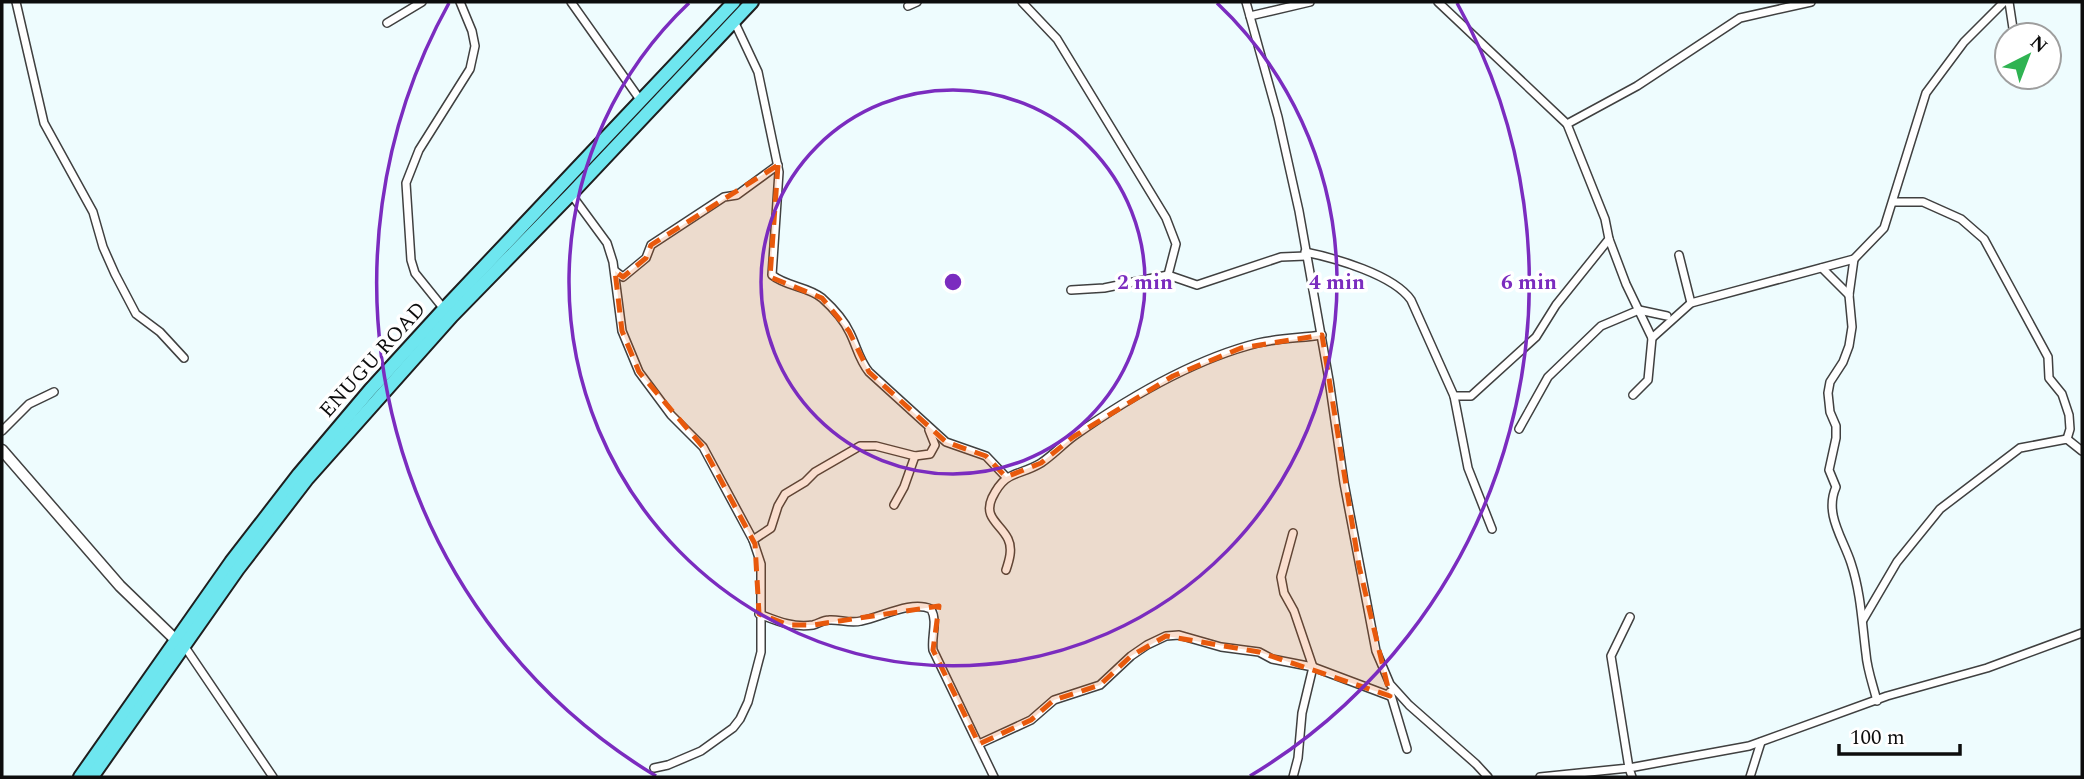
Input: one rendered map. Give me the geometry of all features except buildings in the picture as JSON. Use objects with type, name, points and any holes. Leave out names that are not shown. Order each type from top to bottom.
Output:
[{"type":"main road","name":"ENUGU ROAD","points":[[80,777],[180,645],[231,562],[299,474],[370,390],[444,309],[734,2]]},
{"type":"main road","points":[[92,777],[180,645],[307,479],[443,326],[752,2]]},
{"type":"street","points":[[16,2],[44,123],[93,212],[103,247],[115,274],[136,314],[160,332],[184,358]]},
{"type":"street","points":[[387,23],[422,2]]},
{"type":"street","points":[[444,309],[415,273],[411,260],[406,183],[419,150],[470,69],[475,46],[460,2]]},
{"type":"street","points":[[571,2],[641,101]]},
{"type":"street","points":[[908,6],[917,2]]},
{"type":"street","points":[[1022,2],[1056,39],[1166,218],[1176,244],[1168,275]]},
{"type":"street","points":[[1246,2],[1281,131],[1299,211],[1322,335],[1344,483],[1376,651],[1390,684],[1409,705],[1488,777]]},
{"type":"street","points":[[1250,16],[1310,2]]},
{"type":"street","points":[[1438,2],[1567,124],[1605,219],[1609,239],[1626,285],[1652,338],[1648,380],[1633,396]]},
{"type":"street","points":[[1567,124],[1637,86],[1740,18],[1811,2]]},
{"type":"street","points":[[1652,338],[1691,303],[1854,259],[1884,228],[1926,93],[1964,42],[2004,2]]},
{"type":"street","points":[[2009,2],[2012,21]]},
{"type":"street","points":[[734,21],[758,72],[778,165],[772,275],[779,280],[810,289],[822,298],[849,331],[860,362],[869,372],[946,442],[986,456],[1006,477]]},
{"type":"street","points":[[615,271],[623,277],[646,258],[651,245],[724,197],[737,195],[778,165]]},
{"type":"street","points":[[571,194],[607,243],[615,271],[622,331],[639,372],[671,415],[703,447],[753,540],[761,564],[761,652],[748,702],[740,719],[733,728],[701,751],[654,768]]},
{"type":"street","points":[[1892,202],[1923,202],[1961,219],[1984,239],[2048,357],[2049,378],[2062,394],[2069,415],[2070,429],[2067,439]]},
{"type":"street","points":[[1454,396],[1471,396],[1536,337],[1556,306],[1609,239]]},
{"type":"street","points":[[1071,290],[1104,289],[1168,275],[1197,285],[1281,257],[1306,254],[1342,260],[1399,288],[1406,293],[1416,309],[1454,396],[1468,468],[1492,529]]},
{"type":"street","points":[[1679,255],[1691,303]]},
{"type":"street","points":[[1854,259],[1849,295],[1852,327],[1849,346],[1843,362],[1830,382],[1828,393],[1830,412],[1836,426],[1829,470],[1836,487],[1832,495],[1832,517],[1855,578],[1866,655],[1877,701]]},
{"type":"street","points":[[1822,268],[1849,295]]},
{"type":"street","points":[[1519,429],[1552,373],[1601,326],[1639,310],[1667,316]]},
{"type":"street","points":[[1006,570],[1009,541],[992,519],[989,508],[1006,477],[1041,463],[1073,437],[1173,376],[1262,342],[1322,335]]},
{"type":"street","points":[[2,431],[29,404],[54,392]]},
{"type":"street","points":[[753,540],[771,528],[785,494],[805,482],[815,471],[860,446],[876,446],[925,456],[934,450],[934,439],[928,426]]},
{"type":"street","points":[[1863,620],[1897,562],[1940,509],[2020,448],[2067,439],[2082,451]]},
{"type":"street","points":[[2,450],[120,586],[180,645],[273,777]]},
{"type":"street","points":[[894,505],[915,456]]},
{"type":"street","points":[[1293,533],[1281,577],[1284,593],[1294,611],[1313,667],[1302,713],[1298,758],[1293,777]]},
{"type":"street","points":[[759,614],[789,625],[813,625],[830,619],[843,623],[860,622],[900,610],[926,607],[931,609],[936,619],[931,636],[933,650],[994,777]]},
{"type":"street","points":[[1630,617],[1611,656],[1632,777]]},
{"type":"street","points":[[1540,777],[1629,768],[1761,742],[1877,701],[1987,668],[2082,633]]},
{"type":"street","points":[[979,744],[1031,720],[1054,700],[1100,685],[1131,656],[1166,636],[1179,635],[1221,647],[1259,652],[1272,659],[1313,667],[1390,696]]},
{"type":"street","points":[[1390,684],[1390,696],[1407,750]]},
{"type":"street","points":[[1750,777],[1761,742]]},
{"type":"highlighted area","points":[[778,165],[770,277],[822,298],[849,331],[869,372],[946,442],[986,456],[1006,477],[1041,463],[1073,437],[1173,376],[1241,348],[1322,335],[1359,566],[1390,696],[1259,652],[1166,636],[1131,656],[1100,685],[1054,700],[1031,720],[979,744],[933,650],[939,606],[813,625],[789,625],[759,614],[755,544],[703,447],[639,372],[622,331],[615,271],[623,277],[646,258],[651,245]]}]
